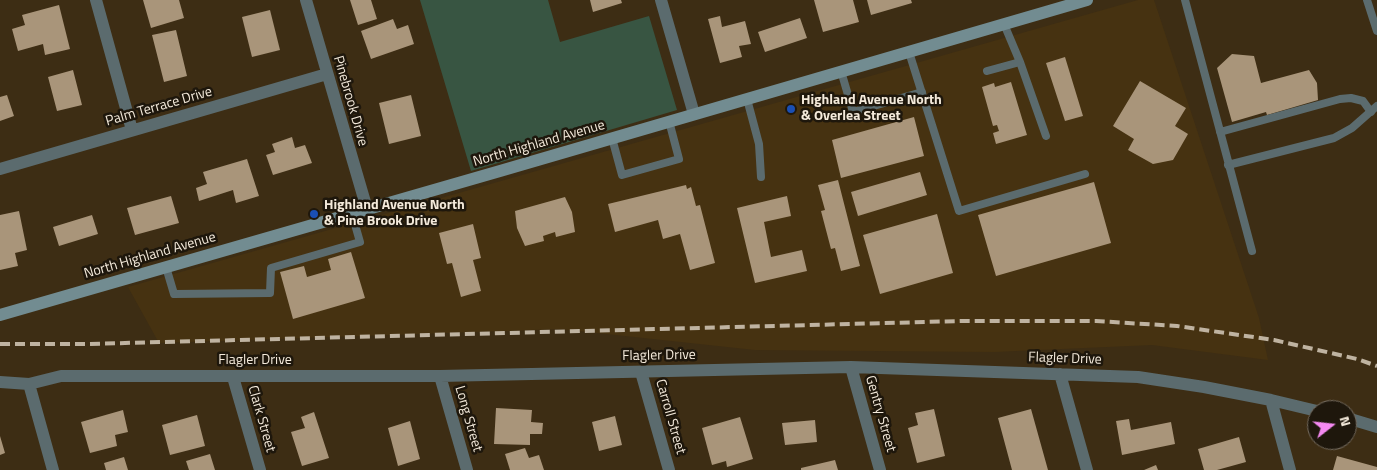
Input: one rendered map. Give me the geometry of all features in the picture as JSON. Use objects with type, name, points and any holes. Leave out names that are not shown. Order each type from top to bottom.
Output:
[{"type":"street","points":[[96,0],[132,130]]},
{"type":"street","name":"Pinebrook Drive","points":[[306,0],[326,74],[367,209]]},
{"type":"street","points":[[661,0],[694,114]]},
{"type":"street","name":"North Highland Avenue","points":[[0,315],[1087,0]]},
{"type":"street","name":"Palm Terrace Drive","points":[[0,169],[23,164],[132,130],[326,74]]},
{"type":"street","name":"Flagler Drive","points":[[0,382],[29,384],[61,376],[440,376],[851,367],[1138,378],[1204,387],[1307,409]]},
{"type":"street","name":"Gentry Street","points":[[851,367],[880,470]]},
{"type":"street","name":"Carroll Street","points":[[641,372],[669,470]]},
{"type":"street","points":[[1060,374],[1087,470]]},
{"type":"street","name":"Clark Street","points":[[233,376],[260,470]]},
{"type":"street","name":"Long Street","points":[[440,376],[467,470]]},
{"type":"street","points":[[29,384],[53,470]]},
{"type":"street","points":[[1271,400],[1290,470]]},
{"type":"street","points":[[1357,421],[1377,428]]},
{"type":"lane","points":[[1185,0],[1252,251]]},
{"type":"lane","points":[[1367,0],[1377,31]]},
{"type":"lane","points":[[1004,24],[1020,62],[1046,136]]},
{"type":"lane","points":[[909,52],[959,211],[1085,174]]},
{"type":"lane","points":[[987,71],[1020,62]]},
{"type":"lane","points":[[841,71],[853,112],[922,92]]},
{"type":"lane","points":[[746,98],[759,144],[761,177]]},
{"type":"lane","points":[[1220,132],[1340,99],[1351,98],[1363,101],[1371,112]]},
{"type":"lane","points":[[1228,165],[1334,138],[1352,128],[1377,106]]},
{"type":"lane","points":[[612,138],[622,175],[680,159],[669,121]]},
{"type":"lane","points":[[166,268],[174,294],[270,293],[271,268],[360,242],[352,214]]},
{"type":"shaded area","points":[[1138,0],[1154,0],[1259,318],[1268,360],[1152,345],[994,352],[755,350],[560,329],[159,343],[128,287]]},
{"type":"green space","points":[[420,0],[548,0],[560,42],[649,16],[677,110],[471,171]]},
{"type":"building","points":[[143,0],[179,0],[184,18],[151,28]]},
{"type":"building","points":[[350,0],[371,0],[377,19],[358,25]]},
{"type":"building","points":[[590,0],[621,0],[622,3],[593,12]]},
{"type":"building","points":[[814,0],[853,0],[859,22],[823,32]]},
{"type":"building","points":[[867,0],[911,0],[912,3],[871,15]]},
{"type":"building","points":[[59,5],[70,49],[45,55],[43,44],[18,51],[12,29],[25,25],[22,15]]},
{"type":"building","points":[[270,10],[280,50],[252,57],[242,17]]},
{"type":"building","points":[[720,16],[722,27],[745,21],[751,44],[739,46],[742,57],[720,63],[708,19]]},
{"type":"building","points":[[800,18],[807,38],[765,52],[758,32]]},
{"type":"building","points":[[393,19],[397,29],[408,25],[414,44],[371,59],[361,31]]},
{"type":"building","points":[[176,30],[187,76],[164,82],[152,35]]},
{"type":"building","points":[[1232,54],[1254,56],[1261,83],[1309,70],[1317,83],[1318,100],[1267,115],[1266,112],[1232,122],[1217,68]]},
{"type":"building","points":[[1065,57],[1083,116],[1065,121],[1046,63]]},
{"type":"building","points":[[73,70],[82,105],[57,111],[48,77]]},
{"type":"building","points":[[1140,81],[1186,108],[1175,126],[1188,134],[1173,160],[1153,164],[1128,150],[1134,139],[1113,126]]},
{"type":"building","points":[[1011,82],[1027,135],[996,144],[993,133],[999,131],[997,125],[993,126],[982,87],[994,83],[995,87]]},
{"type":"building","points":[[7,95],[14,116],[0,121],[0,97]]},
{"type":"building","points":[[411,95],[421,136],[389,144],[379,103]]},
{"type":"building","points":[[914,117],[924,156],[841,178],[832,140]]},
{"type":"building","points":[[292,137],[295,148],[305,145],[312,163],[273,175],[266,155],[275,152],[272,144]]},
{"type":"building","points":[[247,159],[259,196],[236,203],[233,190],[199,201],[196,188],[207,184],[203,172]]},
{"type":"building","points":[[920,172],[927,195],[858,216],[851,192]]},
{"type":"building","points":[[838,180],[860,266],[841,271],[835,248],[831,249],[821,211],[825,210],[818,185]]},
{"type":"building","points":[[1094,182],[1111,243],[996,276],[978,215]]},
{"type":"building","points":[[686,185],[687,189],[691,187],[696,206],[700,205],[715,263],[690,270],[680,234],[663,239],[658,220],[615,232],[608,204]]},
{"type":"building","points":[[171,196],[179,223],[135,235],[127,208]]},
{"type":"building","points":[[787,196],[791,216],[764,222],[771,257],[802,250],[807,271],[755,283],[737,208]]},
{"type":"building","points":[[565,197],[572,212],[575,232],[556,237],[555,232],[543,236],[544,241],[525,246],[517,228],[515,211]]},
{"type":"building","points":[[19,211],[27,250],[15,253],[18,266],[0,270],[0,215]]},
{"type":"building","points":[[937,214],[953,273],[880,294],[863,235]]},
{"type":"building","points":[[92,215],[98,234],[59,246],[53,227]]},
{"type":"building","points":[[473,224],[481,258],[473,260],[481,291],[461,297],[452,263],[447,264],[439,233]]},
{"type":"building","points":[[351,252],[365,298],[293,319],[280,272],[304,266],[307,277],[331,270],[328,259]]},
{"type":"building","points":[[496,408],[532,410],[531,422],[543,423],[542,434],[530,434],[530,445],[494,444]]},
{"type":"building","points":[[934,409],[945,456],[917,463],[908,428],[918,425],[915,413]]},
{"type":"building","points":[[1031,409],[1048,470],[1012,470],[998,418]]},
{"type":"building","points":[[123,410],[128,432],[115,435],[117,446],[90,453],[81,422]]},
{"type":"building","points":[[314,412],[329,458],[302,466],[291,432],[305,428],[301,417]]},
{"type":"building","points":[[197,415],[205,446],[170,455],[162,425]]},
{"type":"building","points":[[615,416],[622,445],[599,451],[592,422]]},
{"type":"building","points":[[740,417],[753,459],[727,467],[726,461],[712,465],[702,428]]},
{"type":"building","points":[[1129,419],[1131,430],[1171,422],[1175,444],[1122,455],[1116,421]]},
{"type":"building","points":[[815,420],[817,442],[785,445],[782,423]]},
{"type":"building","points":[[410,421],[420,459],[398,466],[388,428]]},
{"type":"building","points":[[0,436],[5,453],[0,455]]},
{"type":"building","points":[[1239,437],[1246,462],[1217,470],[1204,470],[1198,449]]},
{"type":"building","points":[[525,448],[529,458],[539,455],[544,470],[510,470],[505,454]]},
{"type":"building","points":[[210,454],[215,470],[189,470],[186,461]]},
{"type":"building","points":[[1337,456],[1377,467],[1377,470],[1333,470]]},
{"type":"building","points":[[124,457],[128,470],[106,470],[104,463]]},
{"type":"building","points":[[835,460],[838,470],[801,470],[801,468]]},
{"type":"building","points":[[1156,465],[1158,470],[1144,470]]},
{"type":"railway","points":[[0,344],[87,344],[963,321],[1096,321],[1177,326],[1274,340],[1357,359],[1377,366]]},
{"type":"place","name":"Highland Avenue North & Overlea Street","points":[[791,109]]},
{"type":"place","name":"Highland Avenue North & Pine Brook Drive","points":[[314,214]]}]
